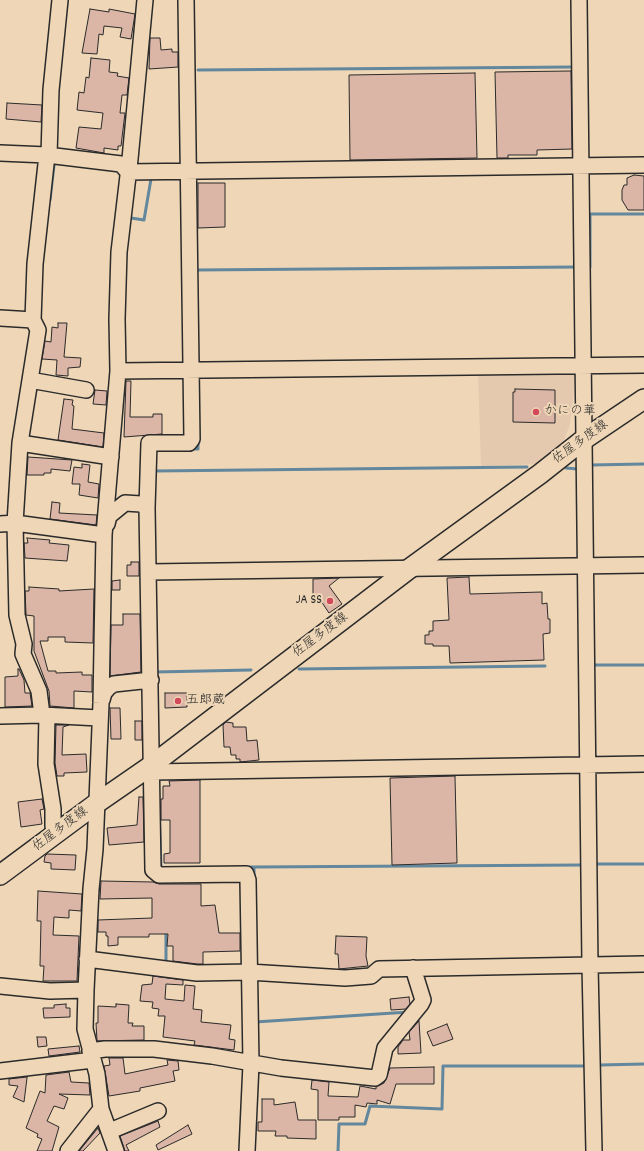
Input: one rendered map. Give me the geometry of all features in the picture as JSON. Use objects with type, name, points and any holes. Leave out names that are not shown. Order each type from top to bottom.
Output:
[{"type":"main road","name":"佐屋多度線","points":[[0,875],[97,803],[152,769],[409,568],[540,474],[584,440],[644,399]]},
{"type":"street","points":[[57,833],[53,826],[53,809],[46,764],[44,715],[39,691],[23,654],[24,644],[17,616],[7,524],[38,330],[33,320],[36,251],[48,155],[51,90],[60,0]]},
{"type":"street","points":[[116,1151],[101,1109],[97,1074],[85,1029],[87,959],[97,803],[104,535],[118,371],[116,319],[118,252],[128,172],[145,0]]},
{"type":"street","points":[[186,0],[192,439],[189,443],[149,443],[148,508],[153,870],[159,875],[246,874],[251,1064],[247,1151]]},
{"type":"street","points":[[579,0],[590,965],[594,1151]]},
{"type":"street","points":[[0,153],[48,155],[122,164],[128,172]]},
{"type":"street","points":[[128,172],[644,165]]},
{"type":"street","points":[[0,318],[33,320]]},
{"type":"street","points":[[118,371],[644,365]]},
{"type":"street","points":[[30,380],[86,390]]},
{"type":"street","points":[[20,442],[111,457]]},
{"type":"street","points":[[104,535],[109,516],[125,503],[141,504],[148,508]]},
{"type":"street","points":[[7,524],[104,535]]},
{"type":"street","points":[[149,572],[586,564],[644,565]]},
{"type":"street","points":[[100,710],[104,693],[108,687],[114,684],[151,680]]},
{"type":"street","points":[[0,716],[44,715],[100,710]]},
{"type":"street","points":[[152,769],[644,764]]},
{"type":"street","points":[[87,959],[197,973],[249,972],[345,978],[371,976],[379,969],[644,964]]},
{"type":"street","points":[[0,1071],[92,1056],[154,1050],[212,1056],[251,1064],[376,1078],[379,1075],[385,1048],[423,1000],[413,968]]},
{"type":"street","points":[[0,986],[50,991],[86,990]]},
{"type":"street","points":[[68,1151],[101,1109]]},
{"type":"street","points":[[110,1131],[158,1111]]},
{"type":"shaded area","points":[[571,369],[576,377],[570,424],[562,446],[537,464],[481,466],[478,370]]},
{"type":"building","points":[[90,9],[109,12],[109,9],[135,14],[131,39],[120,37],[122,28],[104,26],[103,35],[99,34],[97,54],[82,53]]},
{"type":"building","points":[[150,38],[160,38],[161,50],[172,49],[172,52],[178,52],[178,67],[149,69]]},
{"type":"building","points":[[91,58],[110,60],[109,72],[118,73],[117,76],[129,78],[127,95],[122,95],[120,113],[125,113],[121,146],[118,146],[118,150],[104,148],[104,153],[76,148],[79,127],[101,129],[103,113],[77,110],[79,92],[84,93],[86,77],[89,78]]},
{"type":"building","points":[[571,71],[572,149],[537,150],[537,155],[508,155],[508,158],[497,158],[495,72]]},
{"type":"building","points":[[475,73],[477,158],[350,160],[349,75]]},
{"type":"building","points":[[7,103],[42,105],[41,122],[6,119]]},
{"type":"building","points":[[634,175],[644,176],[644,210],[628,210],[622,200],[622,190],[624,185],[627,185],[627,178]]},
{"type":"building","points":[[198,183],[225,183],[225,227],[198,228]]},
{"type":"building","points":[[58,323],[67,323],[64,357],[81,358],[80,367],[68,368],[68,376],[56,375],[57,360],[42,359],[45,341],[51,342],[52,327],[58,328]]},
{"type":"building","points":[[126,381],[131,381],[130,417],[153,417],[153,414],[162,414],[162,434],[124,437]]},
{"type":"building","points":[[515,389],[555,390],[555,423],[513,422],[513,392],[515,392]]},
{"type":"building","points":[[95,390],[107,391],[106,405],[93,404]]},
{"type":"building","points":[[64,399],[73,400],[72,405],[74,406],[72,429],[104,433],[103,447],[58,440]]},
{"type":"building","points":[[28,457],[72,460],[70,471],[51,469],[51,473],[44,473],[44,475],[27,475]]},
{"type":"building","points":[[82,464],[90,465],[88,482],[99,484],[98,498],[79,495],[80,484],[72,484],[74,467],[82,468]]},
{"type":"building","points":[[52,502],[60,503],[59,513],[97,515],[96,525],[50,519]]},
{"type":"building","points":[[27,538],[50,540],[49,543],[69,545],[67,561],[25,558],[24,543],[28,543]]},
{"type":"building","points":[[131,562],[139,562],[139,576],[127,576],[127,565],[131,565]]},
{"type":"building","points":[[469,577],[470,594],[542,592],[542,604],[547,603],[548,619],[550,619],[550,633],[543,634],[544,660],[450,663],[449,646],[433,646],[433,644],[425,644],[425,635],[429,635],[429,631],[433,631],[433,621],[449,620],[447,578]]},
{"type":"building","points":[[339,578],[329,586],[342,604],[329,613],[317,595],[313,595],[313,579]]},
{"type":"building","points":[[120,580],[120,590],[112,590],[112,581]]},
{"type":"building","points":[[29,587],[59,589],[59,591],[94,589],[93,643],[65,642],[65,637],[48,637],[48,641],[40,641],[48,671],[56,671],[56,673],[82,672],[82,675],[92,675],[92,692],[74,691],[74,708],[50,706],[49,691],[34,651],[34,616],[26,615],[25,591],[29,591]]},
{"type":"building","points":[[123,614],[140,614],[141,672],[110,676],[111,625],[123,625]]},
{"type":"building","points":[[18,669],[24,680],[25,693],[30,693],[32,706],[5,707],[5,677],[18,676]]},
{"type":"building","points":[[165,693],[187,693],[187,707],[165,708]]},
{"type":"building","points":[[110,708],[120,708],[121,739],[111,739]]},
{"type":"building","points":[[135,721],[142,721],[142,740],[135,740]]},
{"type":"building","points":[[226,722],[233,723],[233,727],[246,727],[247,741],[257,740],[259,760],[240,762],[240,759],[236,759],[236,755],[231,755],[230,747],[224,747],[223,725]]},
{"type":"building","points":[[56,725],[69,725],[63,727],[62,755],[86,754],[87,772],[64,773],[64,776],[57,776],[55,763]]},
{"type":"building","points":[[455,776],[457,863],[392,865],[390,778]]},
{"type":"building","points":[[200,780],[200,863],[164,863],[164,854],[170,853],[170,820],[161,820],[161,799],[163,799],[163,786],[170,786],[169,781]]},
{"type":"building","points":[[139,797],[143,797],[144,842],[109,845],[107,828],[137,825]]},
{"type":"building","points":[[42,799],[44,809],[40,810],[42,824],[21,827],[18,802]]},
{"type":"building","points":[[47,854],[76,855],[75,870],[51,869],[51,863],[44,862]]},
{"type":"building","points":[[101,881],[153,882],[159,884],[201,884],[201,906],[215,905],[219,933],[240,933],[240,951],[203,952],[203,964],[197,964],[173,961],[173,946],[167,946],[168,934],[149,934],[149,937],[118,937],[118,945],[108,946],[108,936],[106,936],[106,932],[98,932],[98,920],[152,918],[152,898],[100,899]]},
{"type":"building","points":[[38,891],[82,894],[81,911],[69,910],[69,918],[54,917],[53,935],[79,936],[77,981],[43,981],[44,966],[40,966],[41,921],[37,921]]},
{"type":"building","points":[[336,936],[367,937],[366,956],[368,966],[339,969],[338,954],[335,954]]},
{"type":"building","points":[[153,976],[183,980],[183,985],[166,984],[165,999],[184,1001],[185,985],[195,986],[193,1009],[202,1010],[201,1022],[231,1025],[229,1039],[235,1040],[234,1050],[194,1045],[195,1041],[163,1037],[165,1016],[158,1016],[159,1009],[152,1008],[153,1002],[140,1001],[142,985],[152,984]]},
{"type":"building","points":[[409,997],[410,1004],[406,1009],[391,1010],[390,999]]},
{"type":"building","points":[[66,1004],[66,1008],[70,1008],[70,1017],[44,1018],[43,1008],[54,1008],[54,1005]]},
{"type":"building","points":[[116,1004],[129,1005],[128,1023],[133,1023],[132,1026],[144,1026],[144,1040],[97,1041],[96,1023],[98,1023],[98,1006],[116,1007]]},
{"type":"building","points":[[419,1021],[421,1053],[398,1054],[398,1047],[403,1040],[410,1040],[409,1032]]},
{"type":"building","points":[[447,1024],[453,1039],[433,1046],[427,1032]]},
{"type":"building","points":[[37,1037],[46,1037],[47,1046],[38,1047]]},
{"type":"building","points":[[79,1046],[80,1052],[49,1056],[48,1049]]},
{"type":"building","points":[[109,1058],[123,1058],[125,1074],[168,1065],[167,1060],[178,1061],[179,1070],[173,1071],[175,1081],[140,1088],[140,1091],[109,1096],[104,1066],[110,1065]]},
{"type":"building","points":[[434,1067],[434,1084],[396,1084],[390,1104],[377,1100],[377,1104],[367,1103],[366,1107],[355,1105],[355,1117],[339,1117],[339,1120],[318,1120],[318,1090],[311,1089],[312,1080],[329,1082],[328,1096],[358,1097],[360,1086],[376,1089],[376,1087],[384,1083],[390,1068]]},
{"type":"building","points":[[69,1072],[71,1082],[89,1083],[90,1095],[59,1094],[68,1098],[64,1109],[54,1106],[47,1121],[59,1127],[52,1151],[37,1151],[42,1139],[37,1137],[38,1134],[26,1128],[40,1091],[45,1093],[46,1075]]},
{"type":"building","points":[[27,1077],[24,1102],[13,1097],[18,1086],[9,1085],[9,1079]]},
{"type":"building","points":[[262,1099],[274,1099],[274,1105],[295,1102],[298,1120],[316,1120],[316,1139],[287,1138],[287,1136],[275,1136],[276,1131],[258,1131],[258,1122],[262,1122]]},
{"type":"building","points":[[158,1121],[160,1127],[126,1145],[129,1151],[125,1151],[120,1136]]},
{"type":"building","points":[[188,1125],[192,1134],[158,1150],[156,1145]]},
{"type":"building","points":[[98,1128],[100,1133],[83,1151],[79,1151]]},
{"type":"waterway","points":[[198,70],[572,67]]},
{"type":"waterway","points":[[50,200],[54,165]]},
{"type":"waterway","points":[[131,218],[144,220],[151,179],[153,178]]},
{"type":"waterway","points":[[590,267],[590,214],[644,214]]},
{"type":"waterway","points":[[196,270],[576,267]]},
{"type":"waterway","points":[[189,449],[198,449],[198,441]]},
{"type":"waterway","points":[[591,465],[644,464]]},
{"type":"waterway","points":[[154,471],[527,467]]},
{"type":"waterway","points":[[566,468],[577,469]]},
{"type":"waterway","points":[[595,665],[644,665]]},
{"type":"waterway","points":[[299,669],[545,666]]},
{"type":"waterway","points":[[155,672],[251,670]]},
{"type":"waterway","points":[[159,809],[162,868]]},
{"type":"waterway","points":[[596,864],[644,864]]},
{"type":"waterway","points":[[254,867],[581,865]]},
{"type":"waterway","points":[[246,867],[254,867],[254,877]]},
{"type":"waterway","points":[[166,932],[166,964]]},
{"type":"waterway","points":[[255,1022],[409,1012]]},
{"type":"waterway","points":[[600,1065],[644,1064]]},
{"type":"waterway","points":[[338,1151],[339,1124],[365,1124],[370,1106],[442,1109],[443,1066],[584,1066]]},
{"type":"place","name":"かにの華","points":[[536,412]]},
{"type":"place","name":"JA SS","points":[[330,601]]},
{"type":"place","name":"五郎蔵","points":[[178,701]]}]
